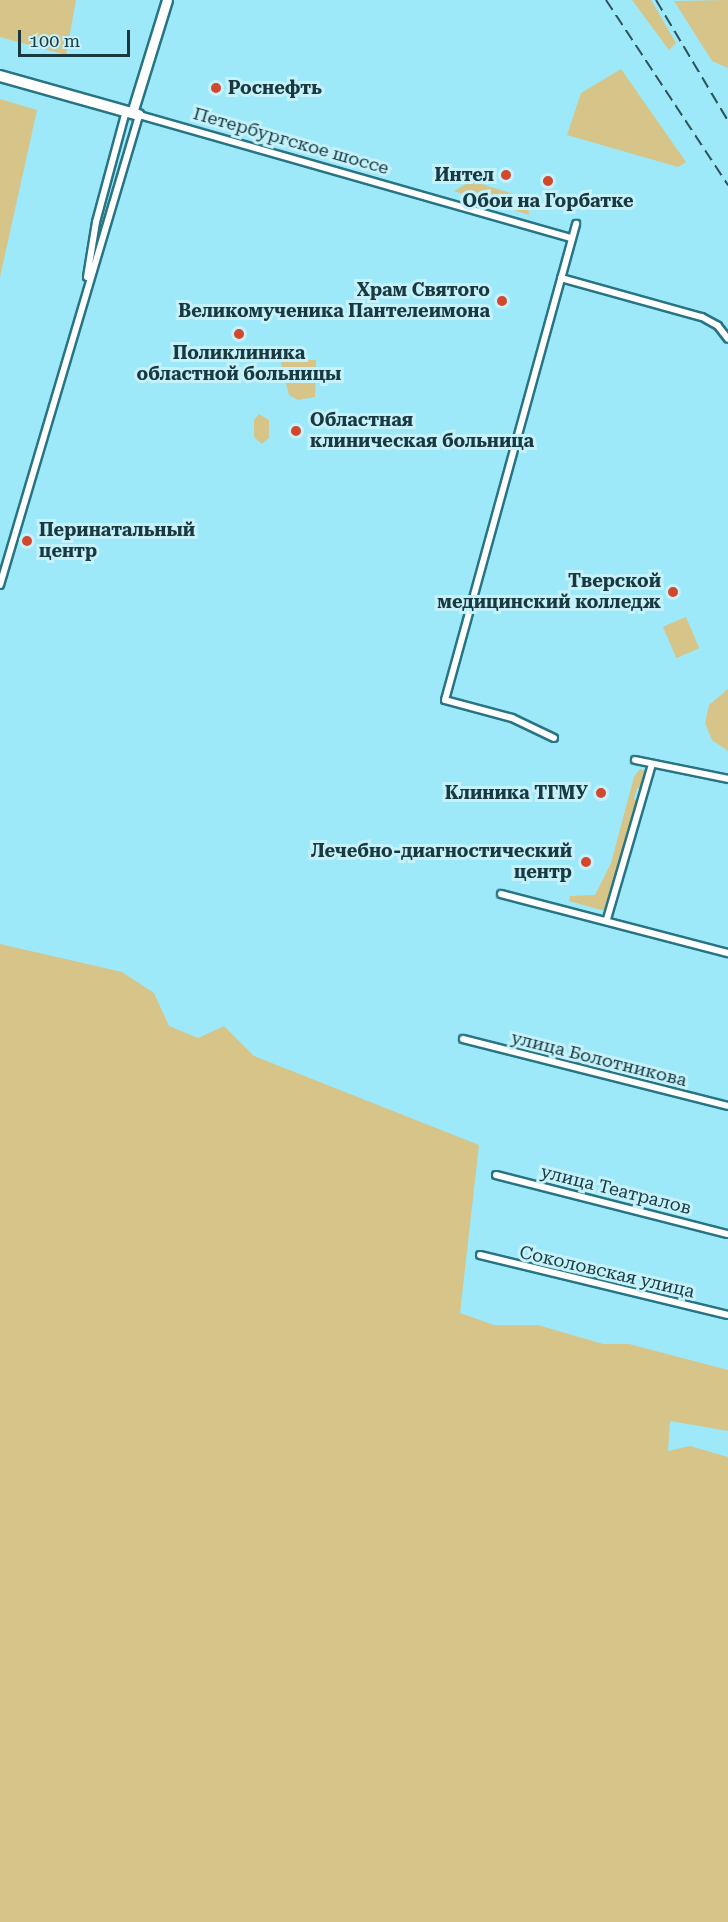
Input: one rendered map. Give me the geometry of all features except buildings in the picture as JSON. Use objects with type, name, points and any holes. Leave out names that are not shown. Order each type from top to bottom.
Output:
[{"type":"main road","points":[[132,113],[167,0]]},
{"type":"main road","name":"Петербургское шоссе","points":[[0,76],[132,113]]},
{"type":"street","name":"Петербургское шоссе","points":[[132,113],[572,238]]},
{"type":"street","points":[[86,287],[96,222],[132,113]]},
{"type":"street","points":[[0,585],[86,287],[109,224],[132,113]]},
{"type":"street","points":[[554,738],[512,718],[445,700],[576,224]]},
{"type":"street","points":[[561,278],[702,317],[728,339]]},
{"type":"street","points":[[634,760],[675,765],[728,779]]},
{"type":"street","points":[[607,919],[652,764]]},
{"type":"street","points":[[501,894],[607,919],[728,953]]},
{"type":"street","name":"улица Болотникова","points":[[463,1039],[728,1106]]},
{"type":"street","name":"улица Театралов","points":[[496,1175],[728,1234]]},
{"type":"street","name":"Соколовская улица","points":[[480,1256],[728,1315]]},
{"type":"shaded area","points":[[0,0],[76,0],[66,55],[0,37]]},
{"type":"shaded area","points":[[632,0],[651,0],[676,43],[669,50]]},
{"type":"shaded area","points":[[728,0],[728,68],[712,61],[674,1]]},
{"type":"shaded area","points":[[621,69],[686,162],[678,167],[567,135],[581,93]]},
{"type":"shaded area","points":[[0,99],[37,110],[0,277]]},
{"type":"shaded area","points":[[471,181],[527,198],[529,215],[454,191]]},
{"type":"shaded area","points":[[285,359],[316,360],[315,397],[298,400],[289,395],[281,363]]},
{"type":"shaded area","points":[[259,414],[269,420],[269,438],[262,444],[254,437],[254,420]]},
{"type":"shaded area","points":[[686,617],[699,648],[676,658],[663,627]]},
{"type":"shaded area","points":[[728,689],[728,751],[712,740],[705,723],[709,705]]},
{"type":"shaded area","points":[[640,769],[648,772],[642,789],[637,788],[634,799],[639,801],[605,911],[569,901],[570,896],[595,895],[611,863],[634,777]]},
{"type":"shaded area","points":[[0,944],[122,972],[154,993],[169,1026],[198,1038],[224,1026],[254,1056],[479,1145],[460,1313],[494,1325],[538,1325],[603,1344],[629,1344],[728,1370],[728,1431],[670,1421],[668,1451],[690,1446],[728,1457],[728,1922],[0,1922]]},
{"type":"railway","points":[[606,0],[728,185]]},
{"type":"railway","points":[[656,0],[728,121]]},
{"type":"place","name":"Роснефть","points":[[216,88]]},
{"type":"place","name":"Интел","points":[[506,175]]},
{"type":"place","name":"Обои на Горбатке","points":[[548,181]]},
{"type":"place","name":"Храм Святого Великомученика Пантелеимона","points":[[502,301]]},
{"type":"place","name":"Поликлиника областной больницы","points":[[239,334]]},
{"type":"place","name":"Областная клиническая больница","points":[[296,431]]},
{"type":"place","name":"Перинатальный центр","points":[[27,541]]},
{"type":"place","name":"Тверской медицинский колледж","points":[[673,592]]},
{"type":"place","name":"Клиника ТГМУ","points":[[601,793]]},
{"type":"place","name":"Лечебно-диагностический центр","points":[[586,862]]}]
